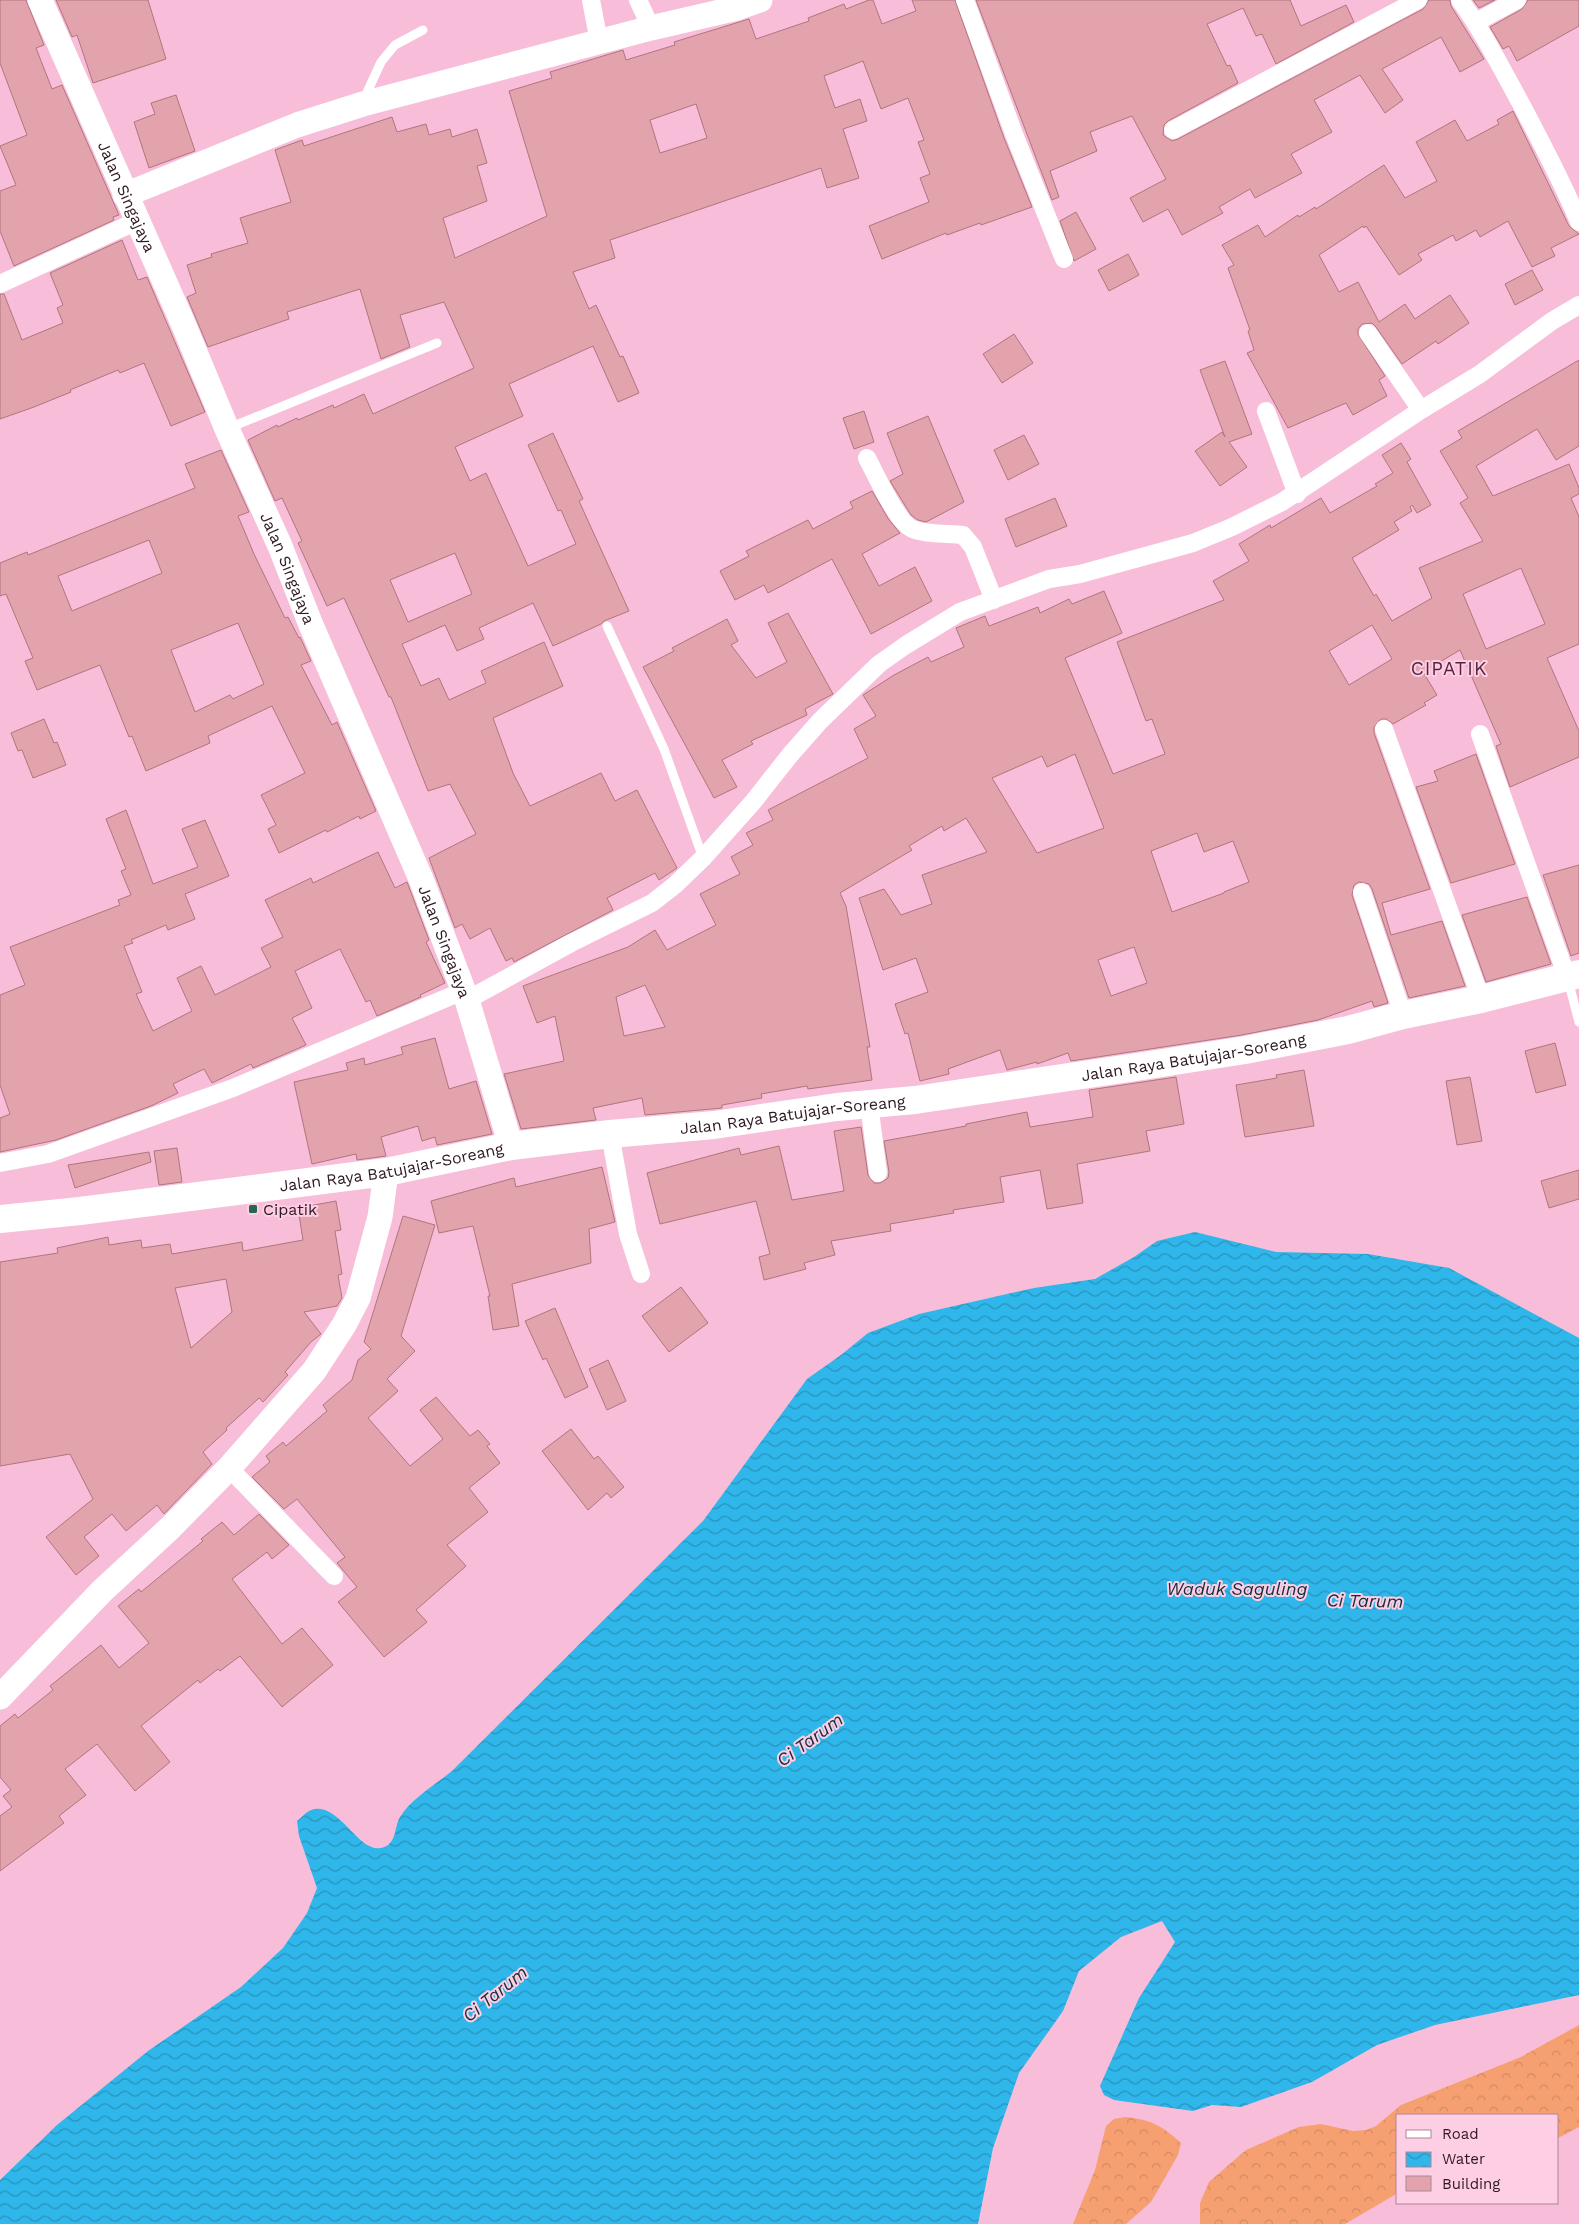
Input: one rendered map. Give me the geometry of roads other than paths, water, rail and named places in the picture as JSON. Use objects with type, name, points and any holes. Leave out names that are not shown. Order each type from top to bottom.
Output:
[{"type":"highway","name":"Jalan Raya Batujajar-Soreang","points":[[0,1219],[80,1211],[386,1172],[511,1146],[610,1134],[714,1125],[869,1104],[915,1100],[1245,1050],[1348,1030],[1403,1014],[1481,999],[1573,976]]},
{"type":"street","name":"Jalan Singajaya","points":[[40,0],[280,546],[397,821],[465,996],[511,1146]]},
{"type":"street","points":[[591,0],[598,42]]},
{"type":"street","points":[[638,0],[651,28]]},
{"type":"street","points":[[965,0],[1014,134],[1064,259]]},
{"type":"street","points":[[1174,130],[1418,0]]},
{"type":"street","points":[[1460,0],[1476,22],[1561,178],[1579,222]]},
{"type":"street","points":[[1476,22],[1517,0]]},
{"type":"street","points":[[125,195],[297,125],[363,104],[744,3]]},
{"type":"street","points":[[0,284],[137,221]]},
{"type":"street","points":[[0,1163],[48,1154],[233,1088],[465,996],[652,903],[675,885],[703,858],[753,802],[790,754],[820,721],[879,664],[960,612],[990,589],[1080,574],[1193,543],[1232,527],[1297,494],[1421,410],[1480,374],[1552,321],[1579,305]]},
{"type":"street","points":[[1368,332],[1421,410]]},
{"type":"street","points":[[1266,411],[1297,494]]},
{"type":"street","points":[[867,458],[895,510],[910,528],[924,532],[963,535],[973,547],[990,589]]},
{"type":"street","points":[[1384,729],[1481,999]]},
{"type":"street","points":[[1480,734],[1573,976]]},
{"type":"street","points":[[1362,892],[1403,1014]]},
{"type":"street","points":[[869,1104],[878,1173]]},
{"type":"street","points":[[610,1134],[628,1234],[641,1274]]},
{"type":"street","points":[[0,1697],[102,1592],[170,1528],[229,1468],[314,1371],[358,1298],[380,1217],[386,1172]]},
{"type":"street","points":[[229,1468],[334,1576]]},
{"type":"lane","points":[[363,104],[381,62],[395,45],[423,30]]},
{"type":"lane","points":[[227,429],[437,342]]},
{"type":"lane","points":[[607,626],[664,749],[703,858]]},
{"type":"lane","points":[[1573,976],[1579,1022]]},
{"type":"water","name":"Waduk Saguling","points":[[1195,1232],[1276,1252],[1368,1254],[1449,1268],[1579,1338],[1579,1995],[1435,2025],[1377,2045],[1312,2082],[1241,2107],[1212,2105],[1193,2111],[1114,2100],[1104,2095],[1100,2086],[1139,1998],[1175,1942],[1162,1921],[1121,1937],[1079,1971],[1063,2011],[1019,2073],[993,2148],[978,2224],[0,2224],[0,2180],[57,2125],[148,2051],[241,1987],[283,1948],[307,1913],[317,1888],[299,1836],[297,1821],[309,1811],[319,1809],[329,1812],[338,1818],[372,1847],[381,1848],[390,1843],[398,1821],[405,1810],[424,1792],[452,1771],[703,1521],[807,1379],[868,1333],[919,1314],[1034,1288],[1095,1279],[1134,1257],[1157,1241]]},
{"type":"place","name":"Cipatik","points":[[253,1209]]},
{"type":"district","name":"CIPATIK","points":[[1449,668]]},
{"type":"water label","name":"Ci Tarum","points":[[1365,1601]]},
{"type":"water label","name":"Ci Tarum","points":[[810,1740]]},
{"type":"water label","name":"Ci Tarum","points":[[495,1994]]}]
